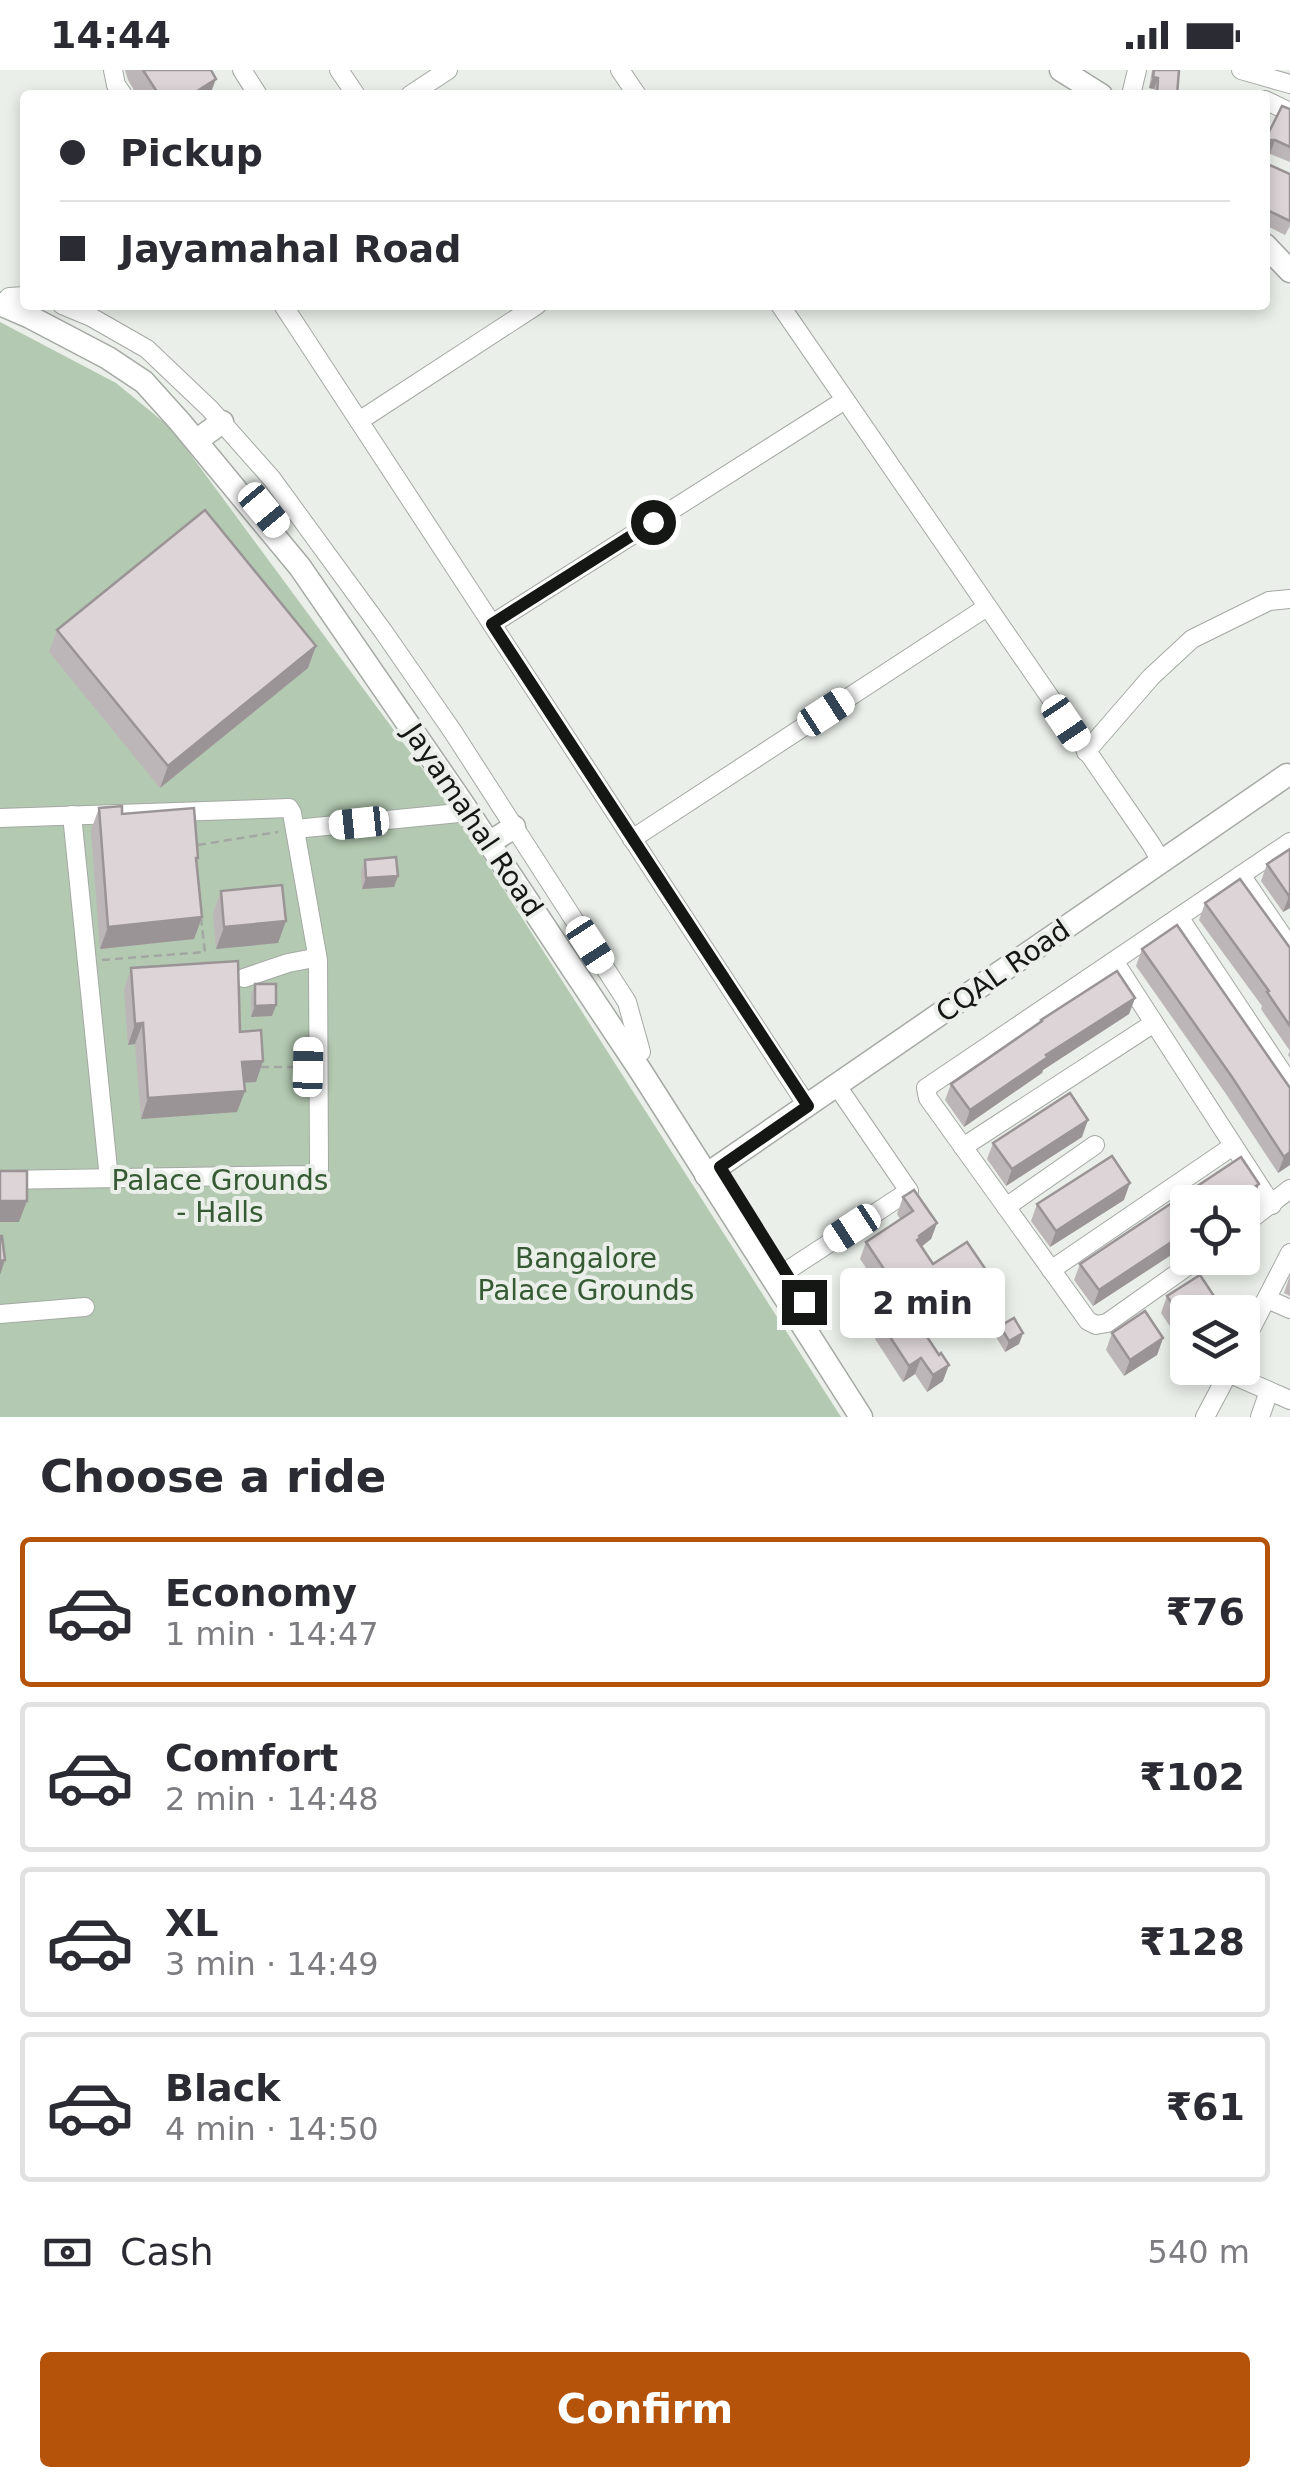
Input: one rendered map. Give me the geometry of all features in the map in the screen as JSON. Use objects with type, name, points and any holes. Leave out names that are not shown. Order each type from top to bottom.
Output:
[{"type":"main road","points":[[1061,70],[1093,90]]},
{"type":"main road","points":[[1270,250],[1290,271]]},
{"type":"main road","name":"Jayamahal Road","points":[[32,310],[144,382],[207,433],[467,802],[501,836],[641,1052],[861,1417]]},
{"type":"main road","name":"CQAL Road","points":[[713,1171],[1162,863],[1289,771]]},
{"type":"main road","name":"Jayamahal Road","points":[[501,836],[640,1070],[785,1272],[877,1417]]},
{"type":"street","points":[[418,90],[448,70]]},
{"type":"street","points":[[1241,70],[1266,74],[1290,84]]},
{"type":"street","points":[[74,310],[147,349],[207,433],[272,478],[453,732],[501,836]]},
{"type":"street","points":[[286,310],[808,1106]]},
{"type":"street","points":[[359,421],[529,310]]},
{"type":"street","points":[[783,310],[1162,863]]},
{"type":"street","points":[[492,624],[845,400]]},
{"type":"street","points":[[1086,752],[1151,677],[1192,638],[1269,600],[1290,599]]},
{"type":"street","points":[[632,838],[986,606]]},
{"type":"street","points":[[295,830],[467,802]]},
{"type":"street","points":[[0,818],[289,808],[318,960],[308,1067],[319,1169],[314,1174],[0,1180]]},
{"type":"street","points":[[72,815],[108,1169]]},
{"type":"street","points":[[1175,1275],[1106,1324],[1088,1321],[928,1098],[926,1088],[1290,842]]},
{"type":"street","points":[[1241,875],[1290,948]]},
{"type":"street","points":[[1179,917],[1290,1084]]},
{"type":"street","points":[[0,1171],[306,1164],[313,1108],[309,959],[314,938]]},
{"type":"street","points":[[244,978],[309,959]]},
{"type":"street","points":[[1114,961],[1272,1205]]},
{"type":"street","points":[[964,1147],[1154,1023]]},
{"type":"street","points":[[785,1272],[909,1191],[837,1086]]},
{"type":"street","points":[[1006,1206],[1094,1145]]},
{"type":"street","points":[[1052,1270],[1233,1146]]},
{"type":"street","points":[[1260,1213],[1290,1189]]},
{"type":"street","points":[[1260,1312],[1290,1253]]},
{"type":"street","points":[[1267,1299],[1290,1309]]},
{"type":"street","points":[[0,1314],[85,1307]]},
{"type":"street","points":[[1205,1417],[1222,1385]]},
{"type":"street","points":[[1257,1385],[1290,1400]]},
{"type":"street","points":[[1260,1417],[1268,1391]]},
{"type":"path","points":[[192,846],[295,830]]},
{"type":"path","points":[[86,962],[205,952],[201,916]]},
{"type":"path","points":[[254,1068],[308,1067]]},
{"type":"green space","name":"Palace Grounds - Halls","points":[[0,322],[116,383],[171,428],[455,813],[841,1417],[0,1417]]},
{"type":"building","points":[[143,70],[211,70],[216,79],[199,90],[156,90]]},
{"type":"building","points":[[1154,70],[1179,70],[1177,90],[1157,90],[1158,78],[1153,77]]},
{"type":"building","points":[[1282,106],[1290,109],[1290,147],[1270,140],[1270,130]]},
{"type":"building","points":[[1270,165],[1290,174],[1290,221],[1270,211]]},
{"type":"building","points":[[205,510],[316,646],[168,766],[57,630]]},
{"type":"building","points":[[122,806],[122,814],[194,808],[202,917],[108,927],[99,808]]},
{"type":"building","points":[[1290,849],[1290,895],[1289,896],[1267,864]]},
{"type":"building","points":[[396,857],[398,876],[366,878],[365,860]]},
{"type":"building","points":[[1240,879],[1290,948],[1290,1026],[1205,903]]},
{"type":"building","points":[[282,885],[286,921],[224,927],[221,891]]},
{"type":"building","points":[[1177,925],[1290,1088],[1290,1152],[1284,1157],[1142,949]]},
{"type":"building","points":[[238,961],[240,1032],[261,1030],[263,1061],[242,1062],[245,1091],[148,1098],[143,1023],[135,1024],[131,968]]},
{"type":"building","points":[[1117,971],[1135,998],[970,1110],[951,1084]]},
{"type":"building","points":[[255,984],[276,984],[276,1005],[255,1006]]},
{"type":"building","points":[[1070,1093],[1088,1120],[1012,1169],[993,1143]]},
{"type":"building","points":[[1112,1156],[1130,1183],[1056,1231],[1037,1204]]},
{"type":"building","points":[[1241,1157],[1259,1184],[1257,1185],[1199,1185]]},
{"type":"building","points":[[0,1171],[27,1171],[27,1201],[0,1201]]},
{"type":"building","points":[[914,1190],[937,1223],[917,1240],[933,1264],[967,1242],[1003,1295],[977,1312],[974,1307],[968,1311],[953,1287],[937,1298],[930,1288],[906,1305],[949,1365],[933,1375],[921,1358],[909,1366],[865,1297],[890,1278],[866,1242],[913,1211],[903,1197]]},
{"type":"building","points":[[1170,1204],[1170,1243],[1099,1290],[1080,1264]]},
{"type":"building","points":[[0,1236],[5,1260],[0,1261]]},
{"type":"building","points":[[1200,1275],[1213,1295],[1170,1295],[1170,1301],[1167,1296]]},
{"type":"building","points":[[1145,1311],[1163,1338],[1130,1360],[1112,1333]]},
{"type":"building","points":[[1014,1318],[1023,1333],[1009,1341],[1000,1326]]},
{"type":"route","points":[[653,522],[492,624],[808,1106],[720,1167],[804,1302]]},
{"type":"park label","name":"Bangalore Palace Grounds","points":[[586,1274]]}]
